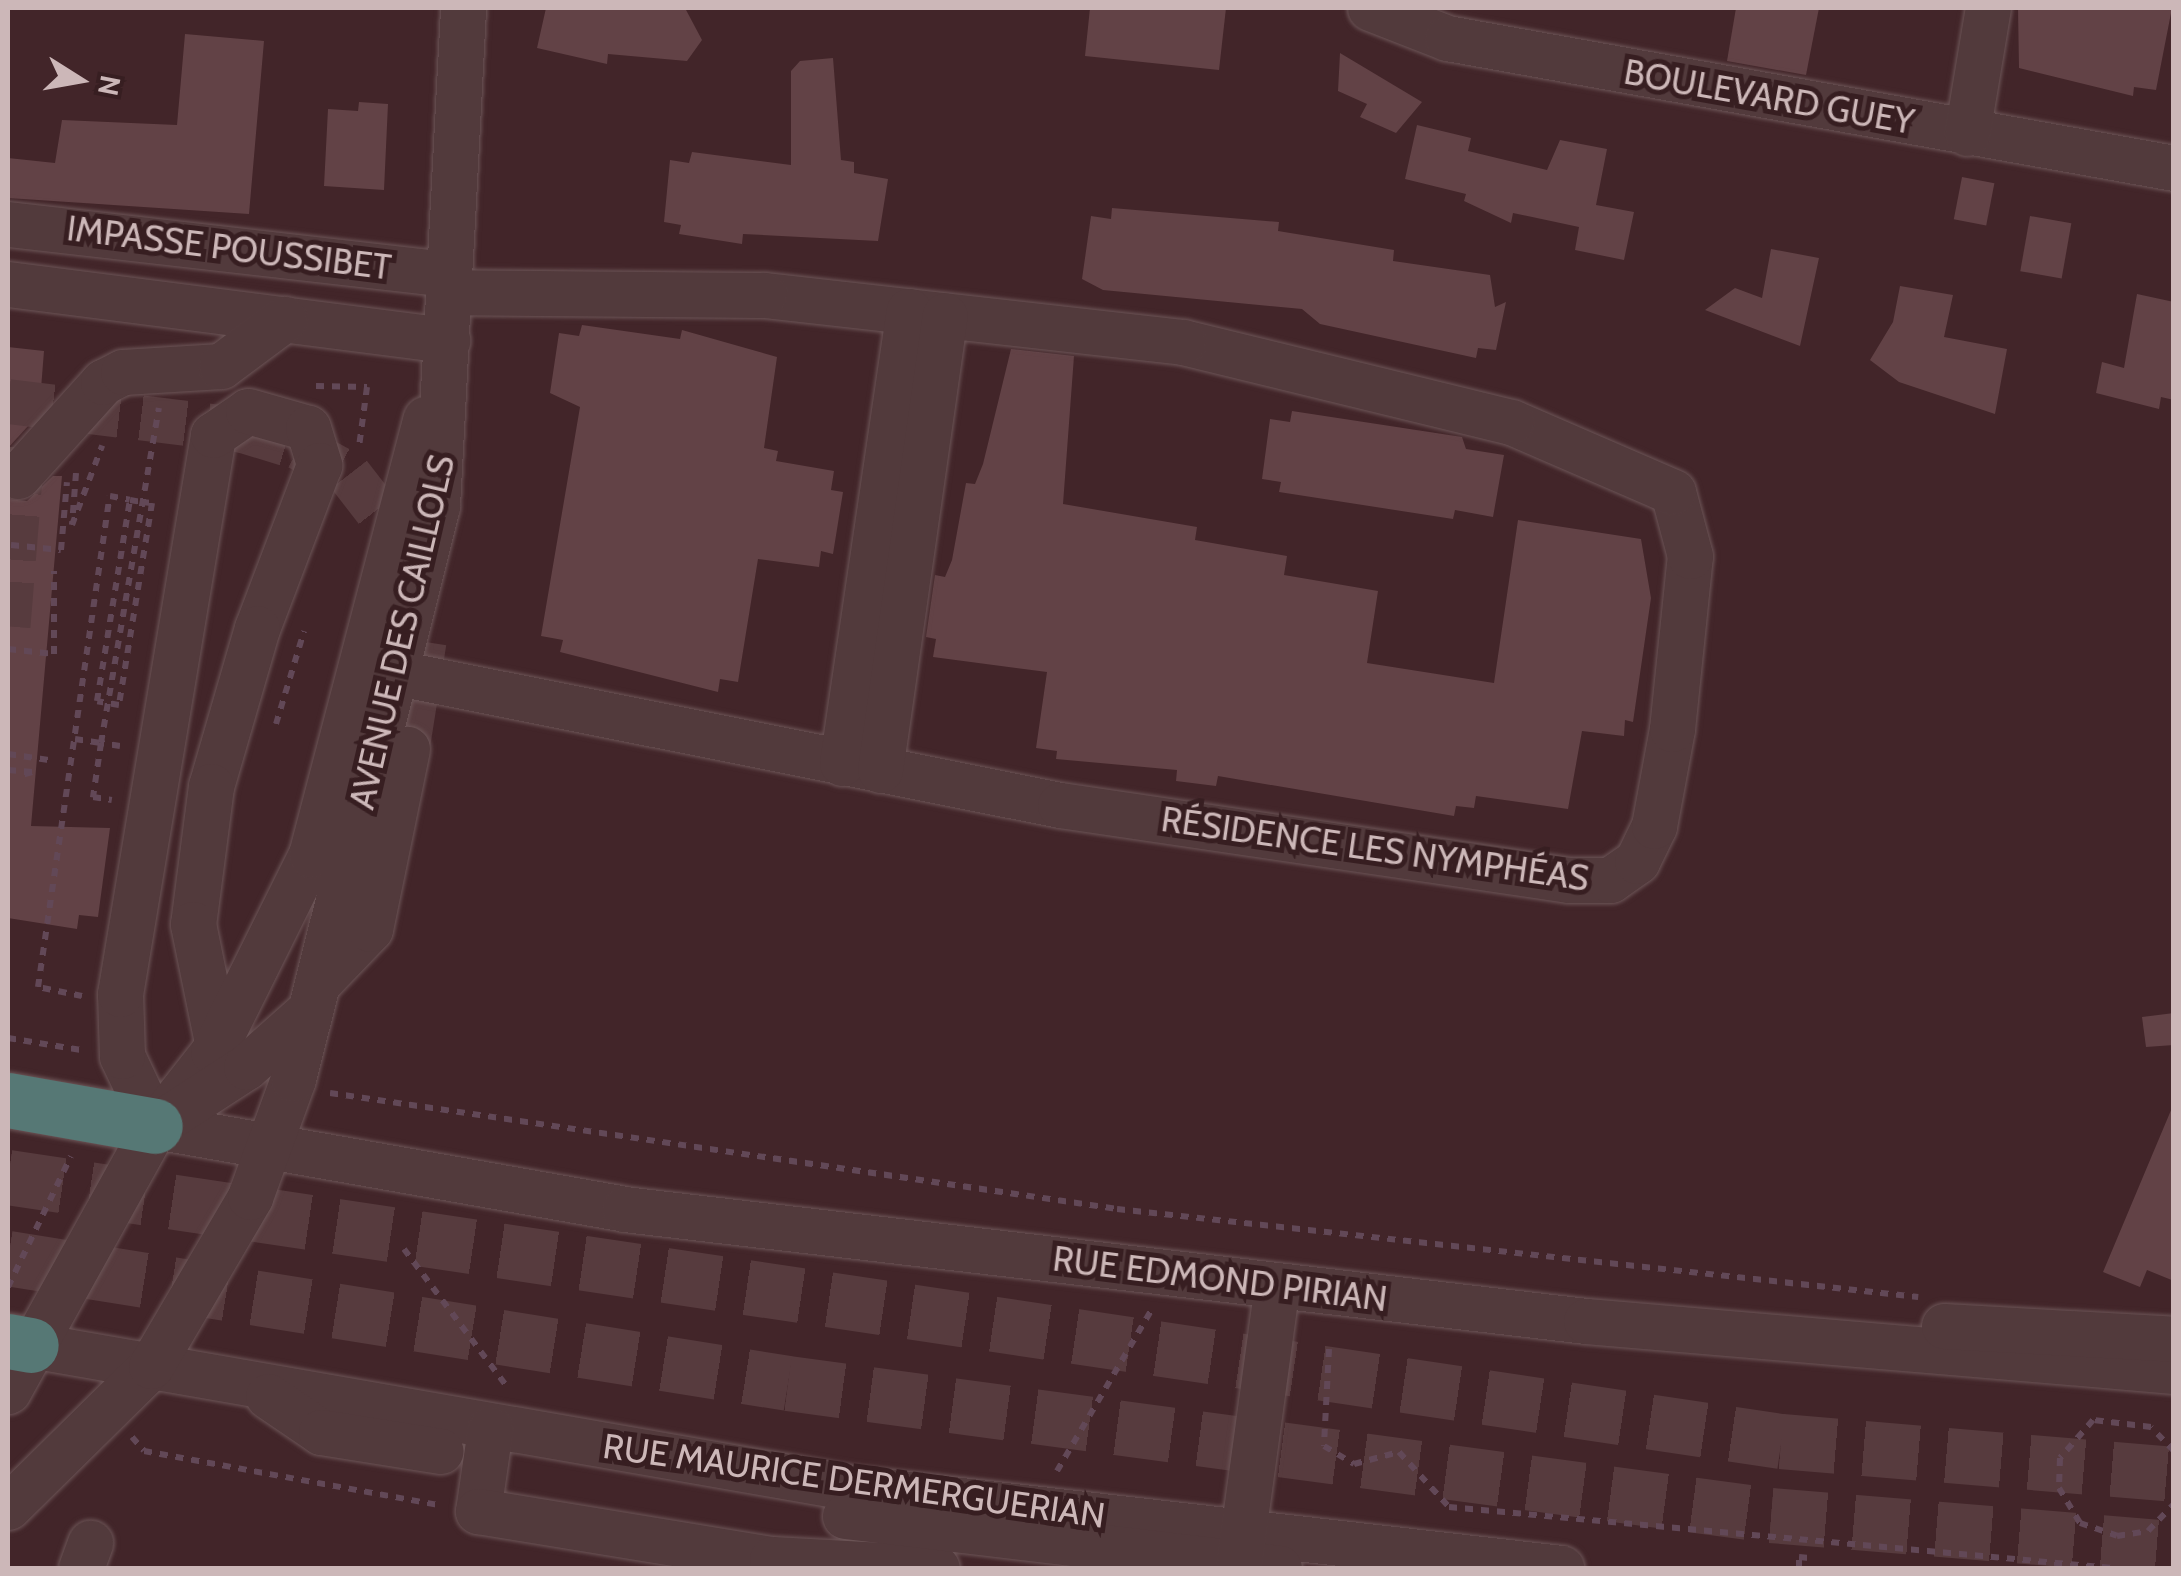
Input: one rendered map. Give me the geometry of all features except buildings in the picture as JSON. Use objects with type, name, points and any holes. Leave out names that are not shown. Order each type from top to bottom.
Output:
[{"type":"highway","points":[[8,1100],[155,1126]]},
{"type":"street","name":"AVENUE DES CAILLOLS","points":[[8,1507],[151,1366],[272,1146],[398,673],[444,456],[462,8]]},
{"type":"street","name":"BOULEVARD GUEY","points":[[1370,8],[1446,38],[2174,168]]},
{"type":"street","points":[[1967,132],[1988,8]]},
{"type":"street","name":"IMPASSE POUSSIBET","points":[[8,224],[449,283]]},
{"type":"street","name":"RÉSIDENCE LES NYMPHÉAS","points":[[398,673],[1080,808],[1610,880],[1637,861],[1654,826],[1672,729],[1687,518],[1673,492],[1632,467],[1317,368],[1183,342],[764,295],[449,283]]},
{"type":"street","points":[[8,284],[447,340],[310,856],[217,1042],[155,1126],[15,1359],[151,1366]]},
{"type":"street","points":[[861,766],[927,313]]},
{"type":"street","points":[[18,476],[103,382],[123,372],[221,366],[284,319]]},
{"type":"street","points":[[155,1126],[122,1056],[120,994],[212,435],[248,411],[308,428],[318,465],[256,628],[211,786],[192,924],[217,1042]]},
{"type":"street","points":[[155,1126],[246,1067],[370,929],[408,742]]},
{"type":"street","points":[[155,1126],[272,1146]]},
{"type":"street","name":"RUE EDMOND PIRIAN","points":[[272,1146],[374,1168],[624,1209],[1277,1286],[1924,1356],[2174,1371]]},
{"type":"street","points":[[374,1168],[427,1154],[1139,1247],[1926,1325],[2174,1340]]},
{"type":"street","points":[[938,1568],[772,1559],[478,1512],[488,1444],[845,1501],[1250,1558],[1277,1286]]},
{"type":"street","name":"RUE MAURICE DERMERGUERIAN","points":[[151,1366],[254,1386],[488,1444],[546,1438],[845,1501],[1035,1508],[1250,1558],[1561,1568]]},
{"type":"street","points":[[840,1564],[845,1501]]},
{"type":"path","points":[[11,545],[61,550],[73,453],[72,525],[106,434]]},
{"type":"path","points":[[85,996],[38,986],[110,496],[142,502],[93,797],[113,800]]},
{"type":"path","points":[[108,703],[98,701],[130,500]]},
{"type":"path","points":[[8,649],[54,654],[54,570]]},
{"type":"path","points":[[76,738],[120,746]]},
{"type":"path","points":[[8,754],[49,760]]},
{"type":"path","points":[[8,770],[32,772],[18,776]]},
{"type":"path","points":[[8,1038],[91,1051],[84,1114],[8,1287]]},
{"type":"path","points":[[346,1102],[1288,1231],[1939,1300]]},
{"type":"path","points":[[404,1249],[546,1438]]},
{"type":"path","points":[[1035,1508],[1174,1274]]},
{"type":"path","points":[[1329,1349],[1324,1446],[1354,1464],[1399,1452],[1449,1507],[2112,1568]]},
{"type":"path","points":[[109,1410],[144,1452],[478,1512]]},
{"type":"path","points":[[2174,1451],[2150,1427],[2093,1420],[2060,1458],[2059,1488],[2080,1523],[2117,1536],[2148,1531],[2174,1504]]},
{"type":"path","points":[[1798,1568],[1800,1558],[1809,1558]]},
{"type":"tunnel","points":[[8,401],[243,430],[299,447],[349,474],[401,541],[408,564]]},
{"type":"tunnel","points":[[8,626],[23,439]]},
{"type":"tunnel","points":[[408,742],[424,641]]},
{"type":"tunnel","points":[[8,1177],[1781,1441],[2174,1474]]},
{"type":"tunnel","points":[[8,1258],[788,1383],[1771,1515],[2174,1548]]}]
